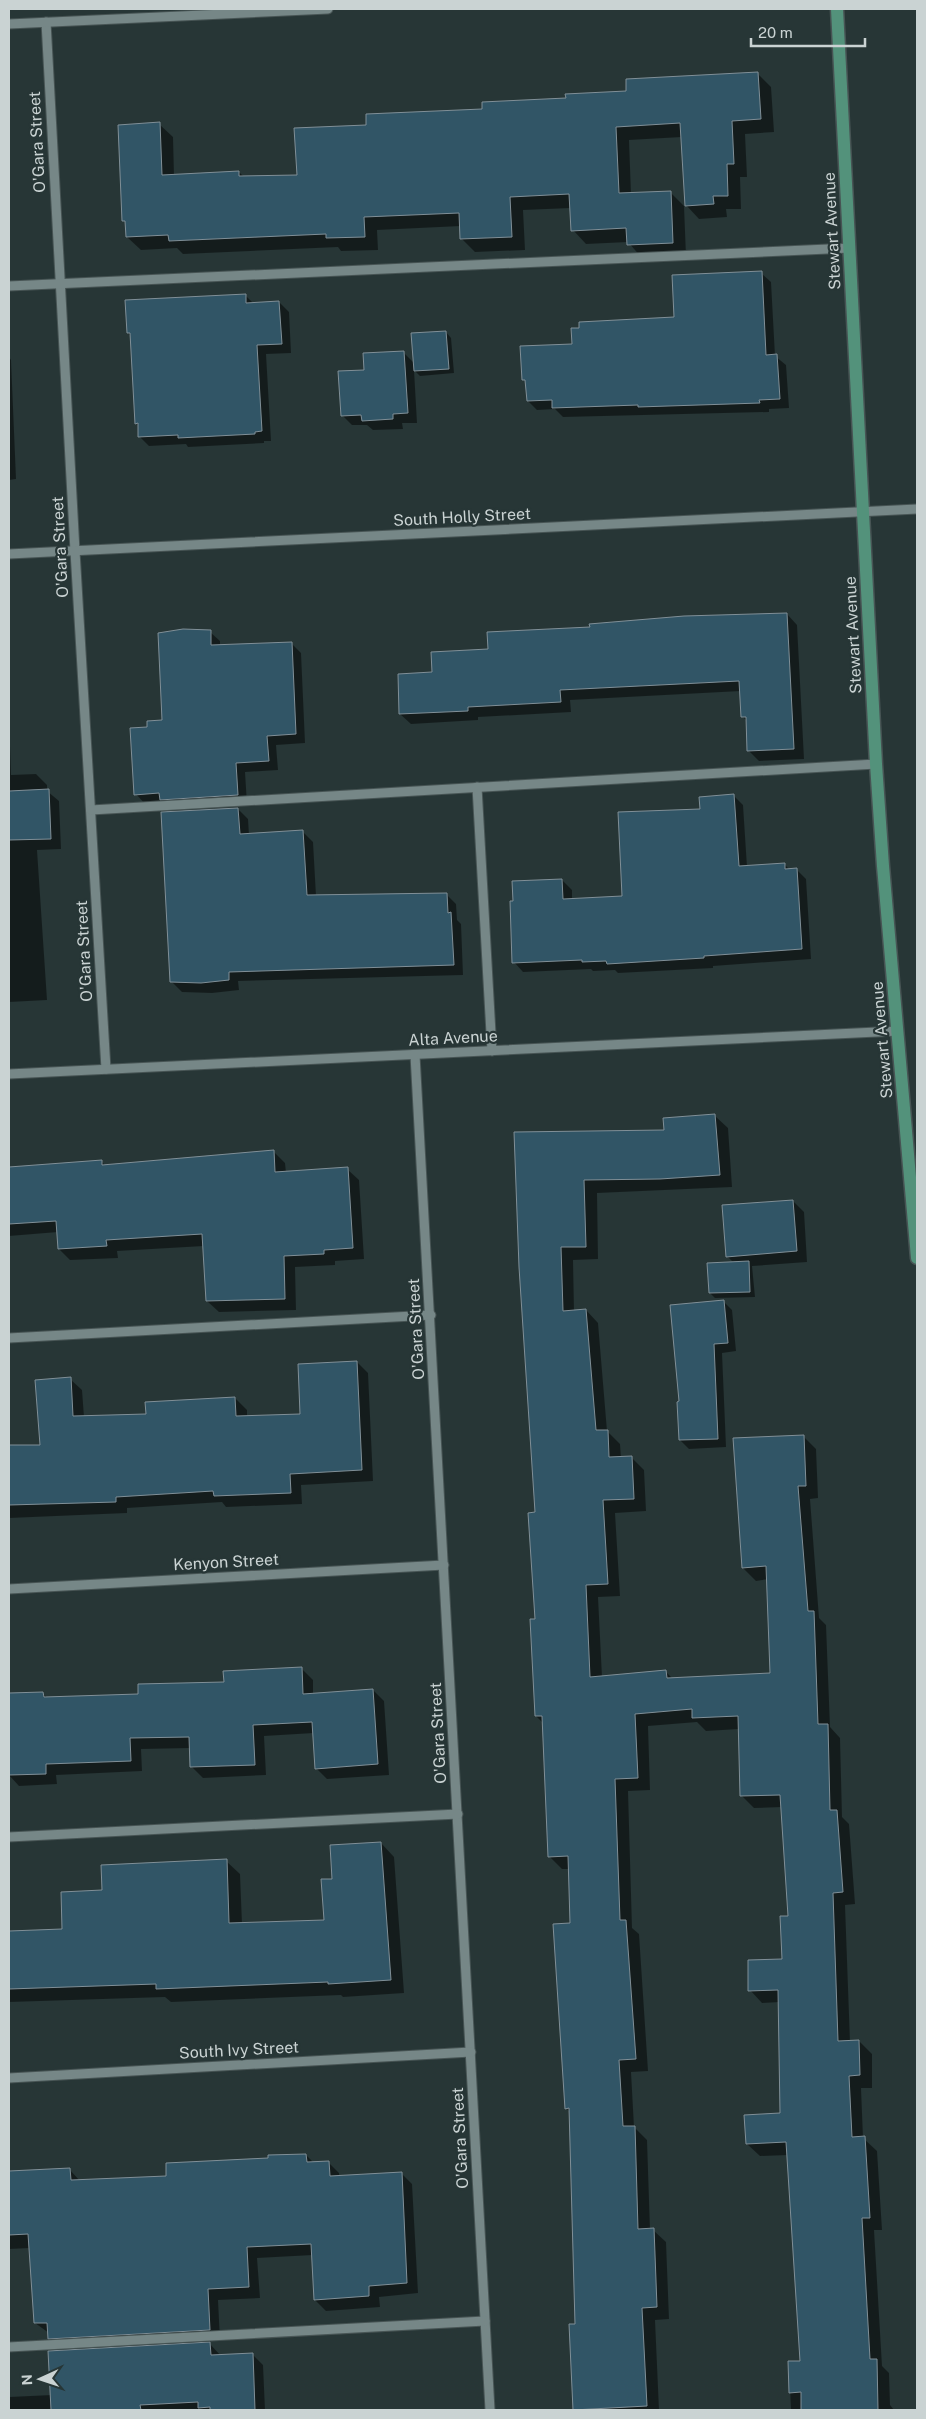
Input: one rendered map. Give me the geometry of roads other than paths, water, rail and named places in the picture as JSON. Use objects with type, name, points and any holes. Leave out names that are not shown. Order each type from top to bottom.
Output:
[{"type":"main road","name":"Stewart Avenue","points":[[837,9],[876,764],[917,1258]]},
{"type":"street","points":[[9,24],[328,9]]},
{"type":"street","name":"O'Gara Street","points":[[46,22],[59,283],[106,1069]]},
{"type":"street","points":[[9,286],[850,248]]},
{"type":"street","name":"South Holly Street","points":[[9,554],[917,509]]},
{"type":"street","points":[[91,810],[876,764]]},
{"type":"street","points":[[477,787],[492,1051]]},
{"type":"street","name":"Alta Avenue","points":[[9,1074],[898,1032]]},
{"type":"street","name":"O'Gara Street","points":[[415,1055],[431,1315],[490,2410]]},
{"type":"street","points":[[9,1338],[431,1315]]},
{"type":"street","name":"Kenyon Street","points":[[9,1589],[444,1565]]},
{"type":"street","points":[[9,1837],[458,1814]]},
{"type":"street","name":"South Ivy Street","points":[[9,2078],[471,2052]]},
{"type":"street","points":[[9,2347],[485,2321]]}]
